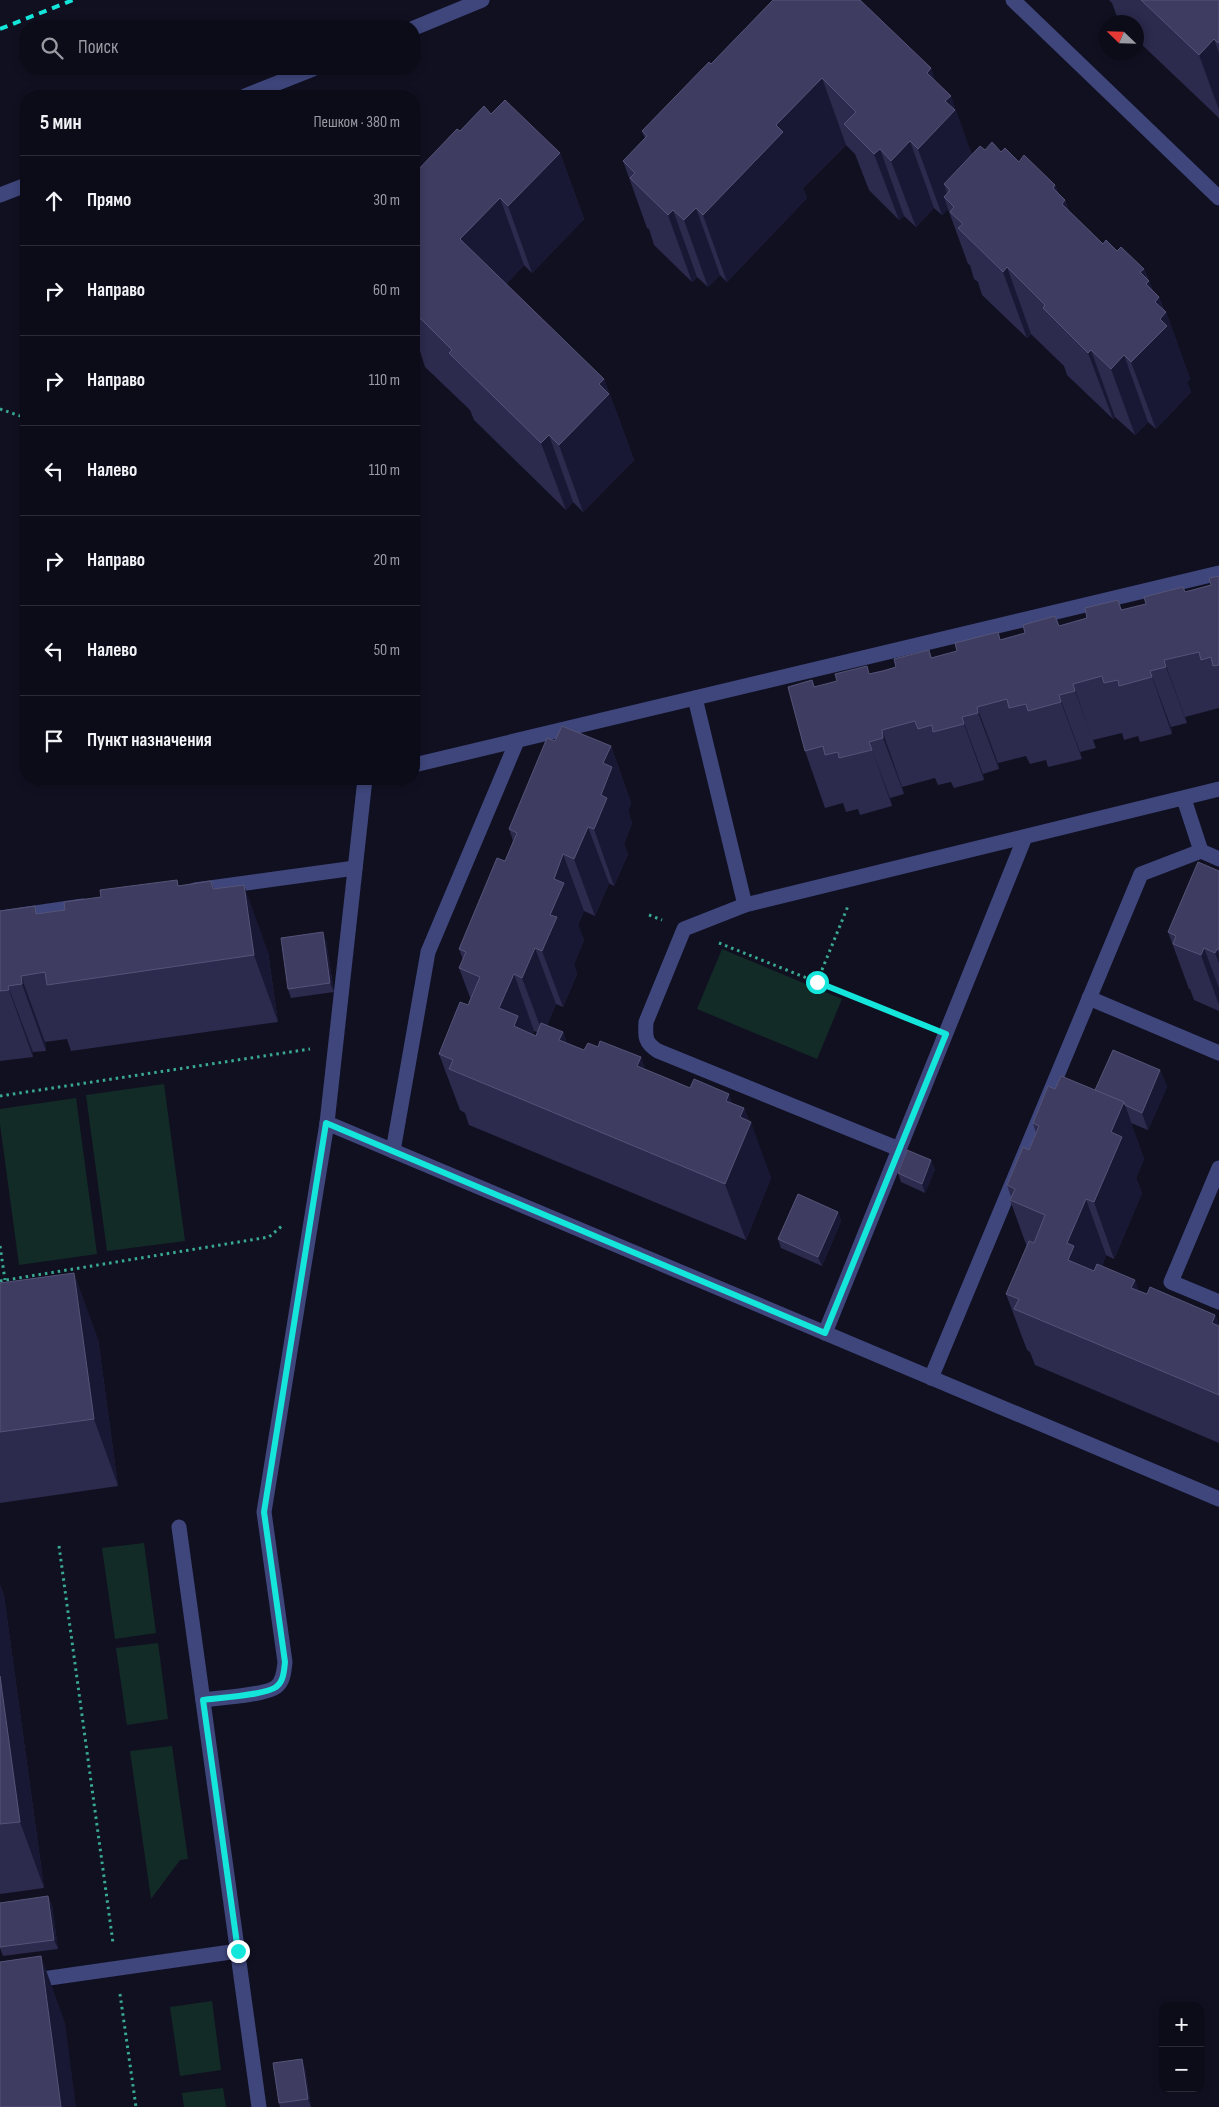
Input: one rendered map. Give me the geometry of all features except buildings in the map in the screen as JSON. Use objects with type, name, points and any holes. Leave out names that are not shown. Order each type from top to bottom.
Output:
[{"type":"street","points":[[420,26],[482,0]]},
{"type":"street","points":[[1013,0],[1219,198]]},
{"type":"street","points":[[260,90],[298,75]]},
{"type":"street","points":[[0,195],[20,187]]},
{"type":"street","points":[[420,764],[1219,574]]},
{"type":"street","points":[[695,698],[744,905]]},
{"type":"street","points":[[393,1151],[428,952],[517,741]]},
{"type":"street","points":[[203,1700],[266,1691],[276,1687],[283,1677],[285,1662],[264,1512],[326,1123],[364,785]]},
{"type":"street","points":[[899,1149],[658,1052],[649,1046],[644,1037],[646,1022],[684,929],[744,905],[1219,789]]},
{"type":"street","points":[[1184,799],[1201,851]]},
{"type":"street","points":[[825,1333],[1025,837]]},
{"type":"street","points":[[930,1378],[1141,874],[1201,851],[1219,859]]},
{"type":"street","points":[[177,893],[355,868]]},
{"type":"street","points":[[0,918],[98,904]]},
{"type":"street","points":[[1089,998],[1219,1052]]},
{"type":"street","points":[[326,1123],[1219,1499]]},
{"type":"street","points":[[1219,1168],[1171,1282],[1219,1302]]},
{"type":"street","points":[[179,1527],[259,2107]]},
{"type":"street","points":[[0,1985],[238,1951]]},
{"type":"path","points":[[0,409],[20,416]]},
{"type":"path","points":[[817,982],[859,877]]},
{"type":"path","points":[[649,915],[946,1034]]},
{"type":"path","points":[[309,1059],[312,1041]]},
{"type":"path","points":[[0,1096],[310,1050]]},
{"type":"path","points":[[0,1281],[269,1237],[285,1222]]},
{"type":"path","points":[[0,1246],[5,1280]]},
{"type":"path","points":[[59,1546],[136,2107]]},
{"type":"green space","points":[[722,949],[842,999],[817,1059],[697,1009]]},
{"type":"green space","points":[[164,1084],[185,1241],[107,1251],[86,1095]]},
{"type":"green space","points":[[76,1098],[97,1254],[19,1265],[0,1124],[0,1109]]},
{"type":"green space","points":[[144,1543],[156,1633],[115,1639],[102,1548]]},
{"type":"green space","points":[[158,1643],[168,1719],[127,1725],[116,1648]]},
{"type":"green space","points":[[172,1746],[188,1859],[180,1860],[151,1899],[130,1751]]},
{"type":"green space","points":[[212,2001],[221,2070],[180,2076],[170,2007]]},
{"type":"green space","points":[[223,2088],[226,2107],[184,2107],[182,2093]]},
{"type":"railway","points":[[23,20],[73,0]]},
{"type":"railway","points":[[0,29],[20,21]]},
{"type":"route","points":[[238,1951],[203,1700],[266,1691],[276,1687],[283,1677],[285,1662],[264,1512],[326,1123],[825,1333],[946,1034],[817,982]]}]
